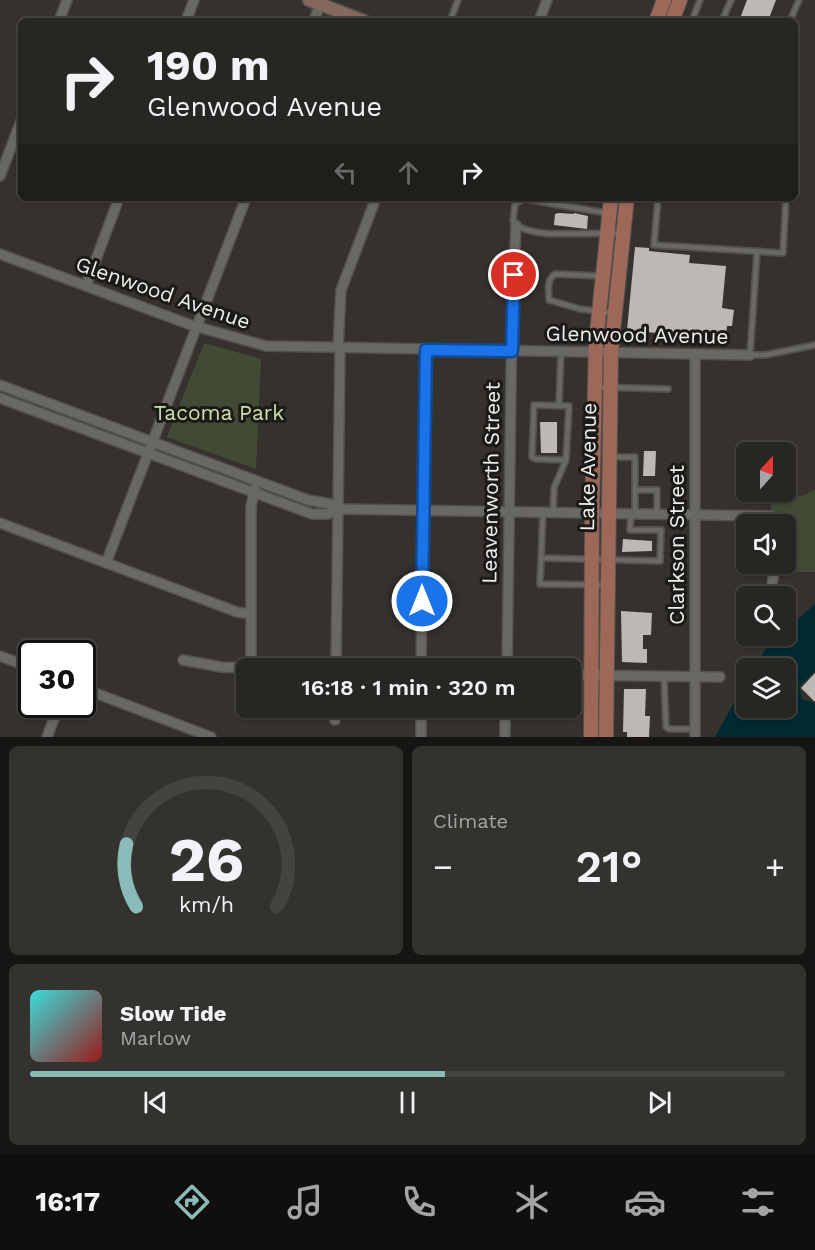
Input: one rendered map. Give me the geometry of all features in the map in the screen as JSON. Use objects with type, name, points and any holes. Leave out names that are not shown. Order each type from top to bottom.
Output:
[{"type":"main road","points":[[657,18],[664,0]]},
{"type":"main road","points":[[673,18],[680,0]]},
{"type":"main road","points":[[317,1],[357,18]]},
{"type":"main road","name":"Lake Avenue","points":[[591,737],[592,513],[596,352],[611,201]]},
{"type":"main road","name":"Lake Avenue","points":[[606,737],[611,352],[627,201]]},
{"type":"street","points":[[60,18],[68,0]]},
{"type":"street","points":[[187,18],[194,0]]},
{"type":"street","points":[[540,18],[547,0]]},
{"type":"street","points":[[314,18],[317,1]]},
{"type":"street","points":[[0,176],[18,129]]},
{"type":"street","points":[[86,286],[119,201]]},
{"type":"street","points":[[106,563],[245,201]]},
{"type":"street","points":[[336,658],[341,290],[375,201]]},
{"type":"street","name":"Leavenworth Street","points":[[507,658],[508,512],[516,225]]},
{"type":"street","name":"Glenwood Avenue","points":[[0,254],[196,327],[260,345],[750,355]]},
{"type":"street","points":[[422,658],[422,510],[426,350]]},
{"type":"street","name":"Clarkson Street","points":[[695,354],[695,737]]},
{"type":"street","points":[[0,385],[311,501],[331,504],[337,509]]},
{"type":"street","points":[[0,398],[308,513],[325,514],[337,509],[659,514],[736,518]]},
{"type":"street","points":[[251,658],[251,506],[257,481]]},
{"type":"street","points":[[0,523],[237,612],[251,614]]},
{"type":"street","points":[[0,656],[18,663]]},
{"type":"street","points":[[183,660],[210,666],[236,668]]},
{"type":"street","points":[[581,675],[720,677]]},
{"type":"street","points":[[96,692],[211,737]]},
{"type":"street","points":[[47,737],[54,718]]},
{"type":"street","points":[[421,718],[421,737]]},
{"type":"street","points":[[505,718],[505,737]]},
{"type":"lane","points":[[451,18],[458,0]]},
{"type":"lane","points":[[693,18],[700,0]]},
{"type":"lane","points":[[723,18],[731,0]]},
{"type":"lane","points":[[791,18],[799,0]]},
{"type":"lane","points":[[519,201],[515,204],[513,221],[527,231],[578,235],[607,232],[623,235]]},
{"type":"lane","points":[[541,201],[625,217]]},
{"type":"lane","points":[[658,201],[654,245],[783,253],[786,201]]},
{"type":"lane","points":[[757,252],[750,355],[765,356],[815,345]]},
{"type":"lane","points":[[614,313],[580,309],[549,300],[549,285],[551,277],[555,274],[618,277]]},
{"type":"lane","points":[[559,405],[561,352]]},
{"type":"lane","points":[[595,387],[668,389]]},
{"type":"lane","points":[[566,460],[532,457],[534,405],[569,406],[566,460],[554,488],[548,512],[541,558],[540,584],[607,585]]},
{"type":"lane","points":[[609,457],[635,457],[635,490],[630,530],[661,530]]},
{"type":"lane","points":[[541,558],[660,561],[661,530],[657,490],[635,490]]},
{"type":"lane","points":[[664,676],[664,723],[669,729],[688,729]]},
{"type":"green space","name":"Tacoma Park","points":[[204,343],[261,359],[256,469],[167,437]]},
{"type":"green space","points":[[815,490],[815,572],[796,572],[796,514],[771,514],[771,502],[796,502],[796,496]]},
{"type":"water","points":[[815,604],[815,671],[799,687],[802,699],[815,703],[815,737],[715,737],[736,699],[736,718],[796,718],[796,658],[760,658],[767,646],[796,646],[796,621]]},
{"type":"building","points":[[747,0],[776,0],[769,18],[740,18]]},
{"type":"building","points":[[555,214],[588,216],[587,229],[554,225]]},
{"type":"building","points":[[635,247],[649,248],[649,251],[690,255],[689,263],[726,266],[722,308],[734,310],[732,326],[727,326],[726,336],[718,336],[717,343],[705,341],[706,338],[627,330]]},
{"type":"building","points":[[540,422],[557,422],[557,453],[541,453]]},
{"type":"building","points":[[644,451],[656,451],[655,476],[643,476]]},
{"type":"building","points":[[623,539],[652,541],[652,551],[622,552]]},
{"type":"building","points":[[621,611],[652,613],[651,635],[643,635],[643,649],[647,649],[647,663],[622,662]]},
{"type":"building","points":[[815,673],[815,702],[801,688]]},
{"type":"building","points":[[624,689],[646,689],[645,716],[650,716],[649,737],[627,737],[627,732],[623,732]]},
{"type":"route","points":[[422,601],[426,350],[512,351],[514,275]]}]
